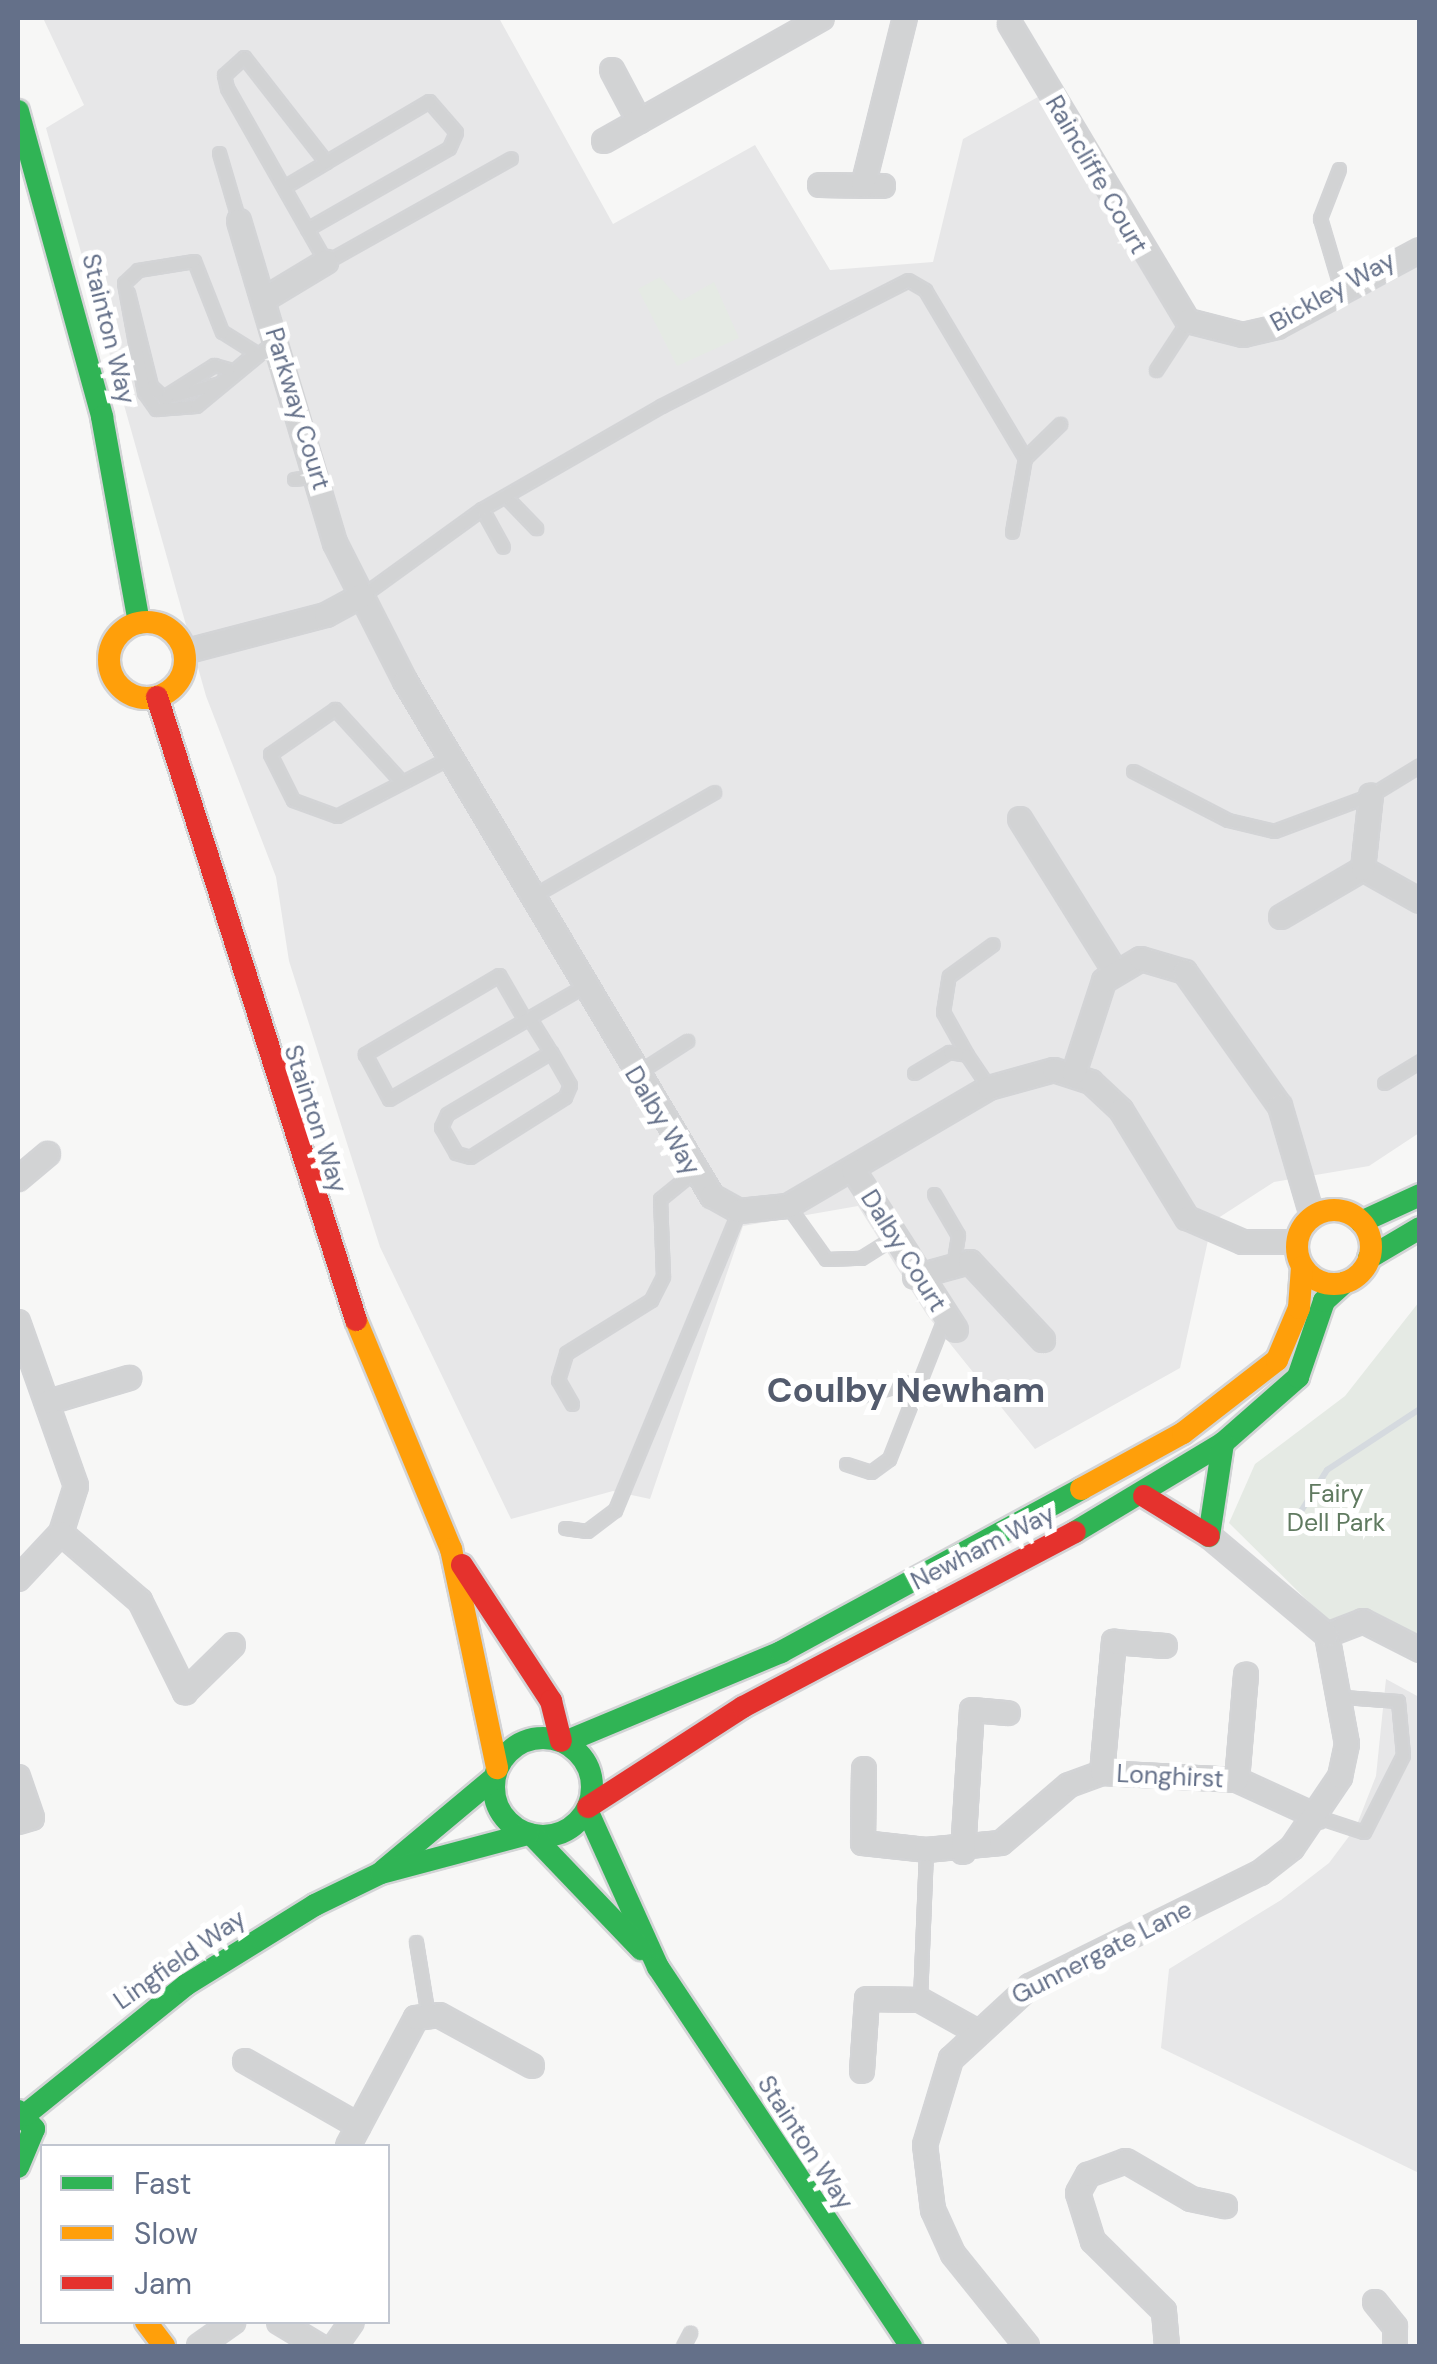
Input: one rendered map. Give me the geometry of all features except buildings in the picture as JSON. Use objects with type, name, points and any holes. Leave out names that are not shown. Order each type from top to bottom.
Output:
[{"type":"street","points":[[604,141],[822,18]]},
{"type":"street","points":[[820,185],[873,186],[905,18]]},
{"type":"street","name":"Raincliffe Court","points":[[1010,24],[1188,321]]},
{"type":"street","points":[[612,70],[639,121]]},
{"type":"street","name":"Stainton Way","points":[[18,111],[102,417],[138,623]]},
{"type":"street","name":"Parkway Court","points":[[239,221],[262,300],[279,339],[334,543],[363,595]]},
{"type":"street","name":"Bickley Way","points":[[1188,321],[1243,335],[1420,250]]},
{"type":"street","points":[[262,300],[326,262]]},
{"type":"street","points":[[184,652],[326,615],[363,595]]},
{"type":"street","name":"Dalby Way","points":[[363,595],[450,758],[692,1174],[739,1211]]},
{"type":"street","points":[[138,623],[168,628],[184,652],[182,676],[156,696],[120,686],[109,662],[116,637],[138,623]]},
{"type":"street","name":"Stainton Way","points":[[156,696],[338,1278],[451,1549],[551,1702],[563,1742]]},
{"type":"street","points":[[1363,868],[1372,795]]},
{"type":"street","points":[[1020,818],[1115,971]]},
{"type":"street","points":[[1363,868],[1420,901]]},
{"type":"street","points":[[1280,917],[1363,868]]},
{"type":"street","points":[[1074,1072],[1096,993],[1115,971],[1158,960],[1196,985],[1280,1106],[1309,1205]]},
{"type":"street","points":[[739,1211],[788,1206],[989,1088],[1074,1072]]},
{"type":"street","points":[[1074,1072],[1120,1110],[1187,1218],[1244,1242],[1297,1242],[1317,1214],[1342,1212],[1361,1222],[1369,1258]]},
{"type":"street","points":[[18,1179],[48,1154]]},
{"type":"street","name":"Dalby Court","points":[[853,1170],[914,1278],[950,1324]]},
{"type":"street","points":[[1361,1222],[1420,1195]]},
{"type":"street","name":"Newham Way","points":[[587,1808],[816,1665],[1144,1496],[1223,1444],[1298,1378],[1324,1301],[1369,1258],[1420,1228]]},
{"type":"street","name":"Newham Way","points":[[563,1742],[780,1652],[1183,1433],[1277,1360],[1298,1308],[1302,1267],[1297,1242]]},
{"type":"street","points":[[914,1278],[954,1261],[970,1262],[1043,1340]]},
{"type":"street","points":[[1302,1267],[1319,1281],[1344,1283]]},
{"type":"street","points":[[18,1322],[76,1486],[61,1533],[18,1579]]},
{"type":"street","points":[[49,1402],[130,1378]]},
{"type":"street","points":[[1209,1536],[1223,1444]]},
{"type":"street","points":[[1144,1496],[1209,1536],[1327,1634],[1363,1621],[1420,1650]]},
{"type":"street","points":[[61,1533],[140,1601],[186,1692],[233,1645]]},
{"type":"street","name":"Stainton Way","points":[[451,1549],[496,1773]]},
{"type":"street","name":"Gunnergate Lane","points":[[1027,2346],[953,2254],[927,2175],[934,2094],[974,2030],[1030,1986],[1260,1874],[1318,1817],[1347,1744],[1343,1697],[1327,1634]]},
{"type":"street","name":"Longhirst","points":[[1102,1773],[1114,1642],[1165,1646]]},
{"type":"street","name":"Longhirst","points":[[1238,1780],[1246,1674]]},
{"type":"street","points":[[963,1852],[972,1710],[1008,1713]]},
{"type":"street","points":[[563,1742],[586,1763],[587,1808],[564,1832],[530,1834],[505,1818],[496,1773],[517,1744],[563,1742]]},
{"type":"street","name":"Longhirst","points":[[864,1769],[863,1843],[926,1850],[963,1852],[1001,1843],[1069,1785],[1102,1773],[1238,1780],[1318,1817]]},
{"type":"street","name":"Lingfield Way","points":[[21,2113],[186,1986],[381,1873],[496,1773]]},
{"type":"street","points":[[18,1777],[32,1818],[18,1822]]},
{"type":"street","name":"Stainton Way","points":[[587,1808],[658,1967],[911,2346]]},
{"type":"street","name":"Stainton Way","points":[[530,1834],[658,1967]]},
{"type":"street","name":"Lingfield Way","points":[[381,1873],[530,1834]]},
{"type":"street","points":[[862,2071],[867,1999],[920,2000],[974,2030]]},
{"type":"street","points":[[246,2061],[353,2136],[416,2018],[428,2016],[532,2066]]},
{"type":"street","points":[[21,2113],[34,2130],[21,2164],[40,2183]]},
{"type":"street","points":[[1167,2346],[1164,2311],[1093,2241],[1078,2193],[1088,2174],[1126,2160],[1191,2199],[1226,2206]]},
{"type":"street","points":[[1375,2302],[1395,2327],[1394,2346]]},
{"type":"street","points":[[148,2324],[164,2346]]},
{"type":"street","points":[[199,2346],[230,2324]]},
{"type":"street","points":[[282,2324],[319,2346]]},
{"type":"street","points":[[335,2346],[351,2324]]},
{"type":"lane","points":[[326,162],[244,57],[224,75],[227,88],[326,262],[511,158]]},
{"type":"lane","points":[[284,187],[429,101],[456,132],[449,148],[307,229]]},
{"type":"lane","points":[[220,153],[239,221]]},
{"type":"lane","points":[[1340,169],[1320,218],[1341,290]]},
{"type":"lane","points":[[124,283],[138,270],[194,261],[222,332],[251,355]]},
{"type":"lane","points":[[363,595],[504,496],[908,280],[925,290],[1025,458]]},
{"type":"lane","points":[[124,283],[144,392],[156,409],[196,406],[235,381],[251,355]]},
{"type":"lane","points":[[124,283],[152,386],[164,398],[214,365],[228,369],[279,339]]},
{"type":"lane","points":[[1156,370],[1188,321]]},
{"type":"lane","points":[[1012,532],[1025,458],[1060,424]]},
{"type":"lane","points":[[294,479],[318,476]]},
{"type":"lane","points":[[504,496],[536,528]]},
{"type":"lane","points":[[482,509],[503,547]]},
{"type":"lane","points":[[399,779],[335,709],[270,754],[293,800],[337,816],[399,779],[450,758]]},
{"type":"lane","points":[[1133,771],[1228,820],[1274,831],[1372,795],[1420,765]]},
{"type":"lane","points":[[530,897],[714,792]]},
{"type":"lane","points":[[989,1088],[943,1012],[949,976],[993,944]]},
{"type":"lane","points":[[551,1052],[448,1114],[441,1127],[456,1153],[470,1157],[549,1113],[570,1084],[551,1052],[527,1020],[499,975],[366,1054],[390,1099],[527,1020],[582,987]]},
{"type":"lane","points":[[634,1076],[687,1041]]},
{"type":"lane","points":[[914,1072],[949,1052],[967,1055]]},
{"type":"lane","points":[[1384,1084],[1420,1061]]},
{"type":"lane","points":[[572,1404],[558,1380],[566,1353],[651,1300],[664,1276],[660,1198],[692,1174]]},
{"type":"lane","points":[[934,1194],[958,1235],[954,1261]]},
{"type":"lane","points":[[788,1206],[826,1259],[861,1258],[892,1239]]},
{"type":"lane","points":[[565,1528],[587,1532],[615,1510],[739,1211]]},
{"type":"lane","points":[[846,1464],[871,1472],[889,1459],[921,1380],[950,1324]]},
{"type":"lane","points":[[851,1399],[921,1380]]},
{"type":"lane","points":[[1318,1817],[1364,1832],[1403,1754],[1398,1701],[1343,1697]]},
{"type":"lane","points":[[920,2000],[926,1850]]},
{"type":"lane","points":[[416,1942],[428,2016]]},
{"type":"lane","points":[[683,2346],[690,2333]]},
{"type":"shaded area","points":[[43,18],[499,18],[613,224],[755,145],[830,270],[933,262],[963,139],[1045,93],[1148,272],[1213,334],[1278,329],[1419,262],[1419,1133],[1369,1166],[1274,1182],[1212,1222],[1180,1368],[1035,1449],[927,1315],[858,1206],[743,1226],[650,1499],[613,1491],[511,1519],[380,1247],[289,961],[276,877],[206,696],[46,128],[84,105]]},
{"type":"shaded area","points":[[1386,1679],[1419,1697],[1419,2173],[1161,2048],[1169,1969],[1281,1900],[1329,1863],[1356,1827],[1376,1776]]},
{"type":"green space","points":[[660,277],[681,301],[714,282],[739,338],[677,366],[638,289]]},
{"type":"green space","name":"Fairy Dell Park","points":[[1419,1302],[1419,1641],[1334,1627],[1229,1523],[1255,1464],[1345,1396]]},
{"type":"waterway","points":[[1293,1524],[1327,1470],[1420,1409]]},
{"type":"traffic: fast","points":[[18,111],[102,417],[139,623]]},
{"type":"traffic: fast","points":[[1361,1222],[1420,1195]]},
{"type":"traffic: fast","points":[[1369,1258],[1420,1228]]},
{"type":"traffic: fast","points":[[1075,1532],[1223,1443],[1298,1377],[1324,1301],[1344,1283]]},
{"type":"traffic: fast","points":[[1209,1536],[1223,1443]]},
{"type":"traffic: fast","points":[[565,1742],[781,1652],[1081,1489]]},
{"type":"traffic: fast","points":[[543,1738],[562,1742],[578,1752],[588,1768],[592,1787],[588,1806],[578,1822],[562,1832],[543,1836],[524,1832],[508,1822],[498,1806],[494,1787],[498,1768],[508,1752],[524,1742],[543,1738]]},
{"type":"traffic: fast","points":[[384,1870],[494,1778]]},
{"type":"traffic: fast","points":[[587,1810],[658,1967],[911,2346]]},
{"type":"traffic: fast","points":[[25,2115],[186,1985],[315,1905],[381,1873],[528,1834]]},
{"type":"traffic: fast","points":[[532,1835],[641,1949]]},
{"type":"traffic: fast","points":[[18,2111],[34,2129],[18,2167]]},
{"type":"traffic: slow","points":[[147,622],[174,633],[185,660],[174,687],[147,698],[120,687],[109,660],[120,633],[147,622]]},
{"type":"traffic: slow","points":[[1334,1210],[1360,1221],[1371,1247],[1360,1273],[1334,1284],[1308,1273],[1297,1247],[1308,1221],[1334,1210]]},
{"type":"traffic: slow","points":[[1081,1489],[1183,1433],[1277,1360],[1299,1308],[1302,1267]]},
{"type":"traffic: slow","points":[[356,1320],[451,1549],[497,1768]]},
{"type":"traffic: slow","points":[[148,2324],[164,2346]]},
{"type":"traffic: jam","points":[[157,697],[356,1320]]},
{"type":"traffic: jam","points":[[1144,1496],[1209,1536]]},
{"type":"traffic: jam","points":[[588,1807],[743,1707],[1075,1532]]},
{"type":"traffic: jam","points":[[462,1565],[551,1701],[561,1741]]},
{"type":"district","name":"Coulby Newham","points":[[906,1390]]}]
